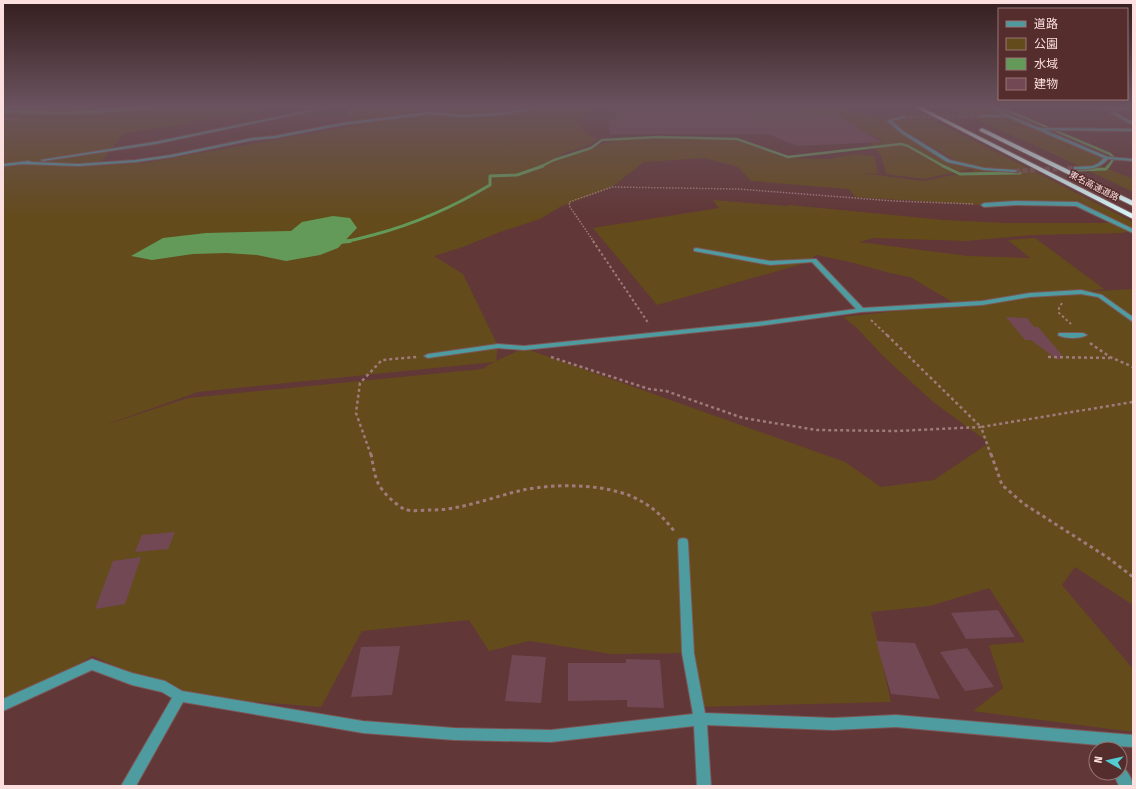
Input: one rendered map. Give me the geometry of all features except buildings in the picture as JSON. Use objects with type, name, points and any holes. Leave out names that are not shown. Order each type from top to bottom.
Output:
[{"type":"highway","name":"東名高速道路","points":[[991,144],[1133,217]]},
{"type":"highway","name":"東名高速道路","points":[[1010,144],[1133,204]]},
{"type":"street","points":[[3,165],[150,144]]},
{"type":"street","points":[[24,163],[78,166],[136,161],[171,156],[230,144]]},
{"type":"street","points":[[921,144],[949,161],[984,168],[1015,171]]},
{"type":"street","points":[[1073,144],[1107,158],[1133,160]]},
{"type":"street","points":[[1076,168],[1093,168],[1102,165],[1107,158]]},
{"type":"street","points":[[984,205],[1016,203],[1077,204],[1133,231]]},
{"type":"street","points":[[696,250],[770,263],[814,260],[861,310]]},
{"type":"street","points":[[428,356],[498,346],[524,348],[655,335],[758,324],[861,310],[982,303],[1036,295],[1081,292],[1100,296],[1133,320]]},
{"type":"street","points":[[1062,335],[1083,335]]},
{"type":"street","points":[[683,542],[688,653],[700,719],[704,786]]},
{"type":"street","points":[[3,706],[92,664],[132,679],[165,687],[180,696],[363,727],[454,734],[551,736],[700,719],[833,724],[896,722],[1088,742]]},
{"type":"street","points":[[128,786],[180,696]]},
{"type":"path","points":[[655,335],[620,280],[578,219],[569,202],[612,187],[618,187],[738,189],[894,201],[984,205]]},
{"type":"path","points":[[861,310],[981,427],[1002,485],[1024,504],[1108,557],[1133,577]]},
{"type":"path","points":[[524,348],[649,388],[666,391],[744,418],[817,430],[896,431],[981,427],[1133,402]]},
{"type":"path","points":[[428,356],[382,360],[360,383],[356,413],[368,442],[378,483],[389,497],[405,510],[447,509],[534,488],[556,486],[618,490],[636,498],[661,515],[683,542]]},
{"type":"path","points":[[1048,357],[1111,358]]},
{"type":"green space","points":[[3,144],[116,144],[103,160],[94,164],[144,163],[252,144],[590,144],[565,153],[556,159],[603,144],[749,144],[784,158],[828,159],[855,154],[874,156],[878,174],[860,173],[923,181],[974,171],[971,169],[924,179],[886,174],[881,155],[871,144],[920,144],[957,165],[969,168],[927,144],[980,144],[1133,222],[1133,229],[1081,203],[1042,202],[984,205],[855,197],[849,189],[751,181],[738,167],[705,158],[644,162],[612,187],[560,207],[540,219],[434,256],[463,274],[498,346],[496,361],[524,348],[845,462],[881,487],[934,480],[989,443],[932,401],[883,356],[857,328],[843,317],[956,304],[910,277],[816,255],[806,263],[657,305],[593,228],[719,208],[713,200],[786,206],[790,205],[944,220],[1004,223],[1111,223],[1133,231],[1121,233],[1031,235],[967,241],[874,238],[859,242],[968,256],[1030,258],[1008,240],[1035,238],[1104,289],[1082,292],[1133,289],[1133,605],[1075,567],[1062,585],[1133,669],[1133,732],[973,711],[1003,688],[989,645],[1025,642],[989,588],[930,606],[871,612],[891,702],[695,707],[688,653],[611,654],[530,641],[489,651],[469,620],[362,631],[321,707],[180,696],[93,656],[3,705]],"holes":[[[494,362],[482,369],[188,398],[99,427],[198,392]]]},
{"type":"green space","points":[[1031,144],[1073,144],[1107,158],[1099,165],[1133,179],[1133,192]]},
{"type":"water","points":[[333,216],[350,218],[357,228],[338,248],[320,255],[286,261],[257,255],[227,253],[193,254],[152,260],[131,256],[163,238],[206,233],[291,231],[302,222]]},
{"type":"waterway","points":[[540,167],[554,160],[591,148],[597,144]]},
{"type":"waterway","points":[[751,144],[788,157],[901,144],[908,146],[944,167]]},
{"type":"waterway","points":[[1086,144],[1110,154],[1114,158],[1108,167]]},
{"type":"waterway","points":[[350,241],[337,242],[355,240],[389,231],[433,214],[462,201],[490,185],[490,176],[517,175],[543,166]]},
{"type":"waterway","points":[[1078,170],[1106,169],[1108,166]]},
{"type":"waterway","points":[[944,167],[960,174],[1020,173]]},
{"type":"tunnel","points":[[1015,171],[1076,168]]}]
